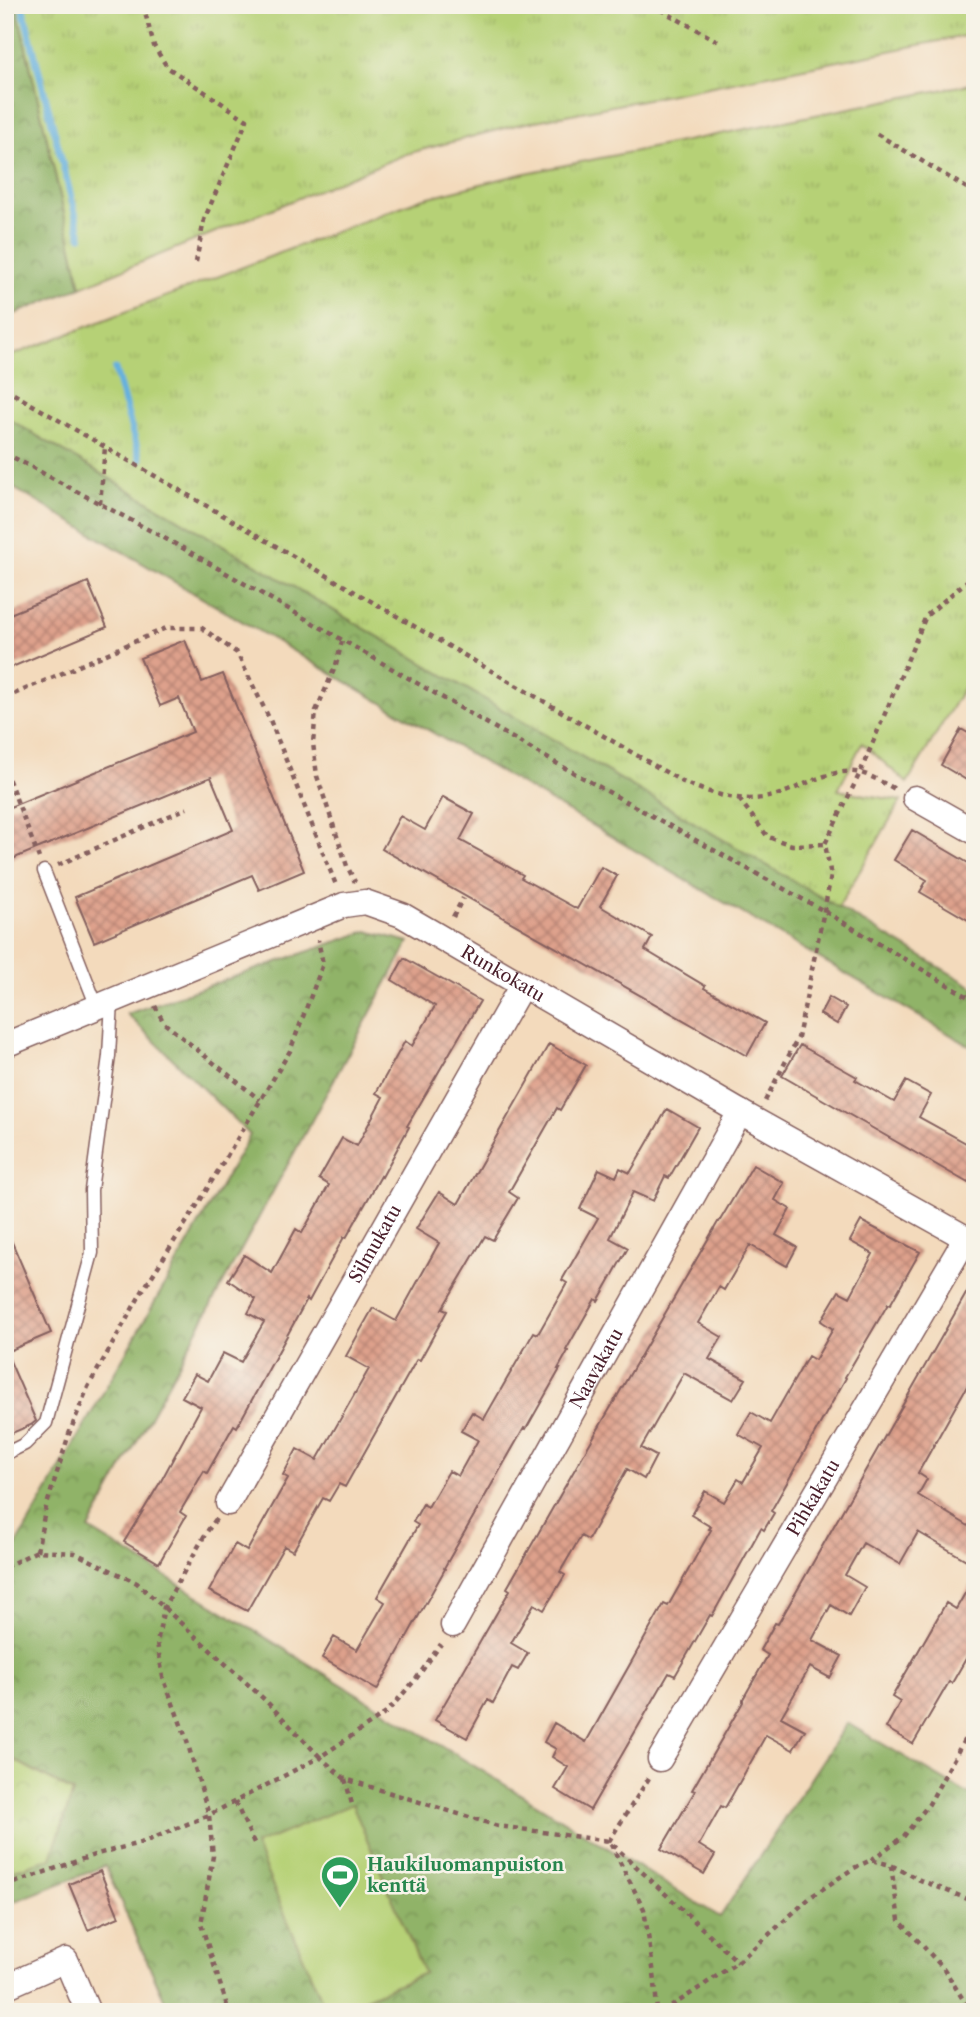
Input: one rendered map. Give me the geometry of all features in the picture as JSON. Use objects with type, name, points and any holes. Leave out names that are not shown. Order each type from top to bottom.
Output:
[{"type":"street","points":[[915,797],[975,832]]},
{"type":"street","points":[[5,1045],[312,918],[355,903]]},
{"type":"street","name":"Runkokatu","points":[[355,903],[396,912],[748,1116],[970,1240]]},
{"type":"street","name":"Silmukatu","points":[[228,1503],[522,985]]},
{"type":"street","name":"Naavakatu","points":[[453,1625],[748,1116]]},
{"type":"street","name":"Pihkakatu","points":[[660,1759],[970,1240]]},
{"type":"street","points":[[5,1987],[66,1960],[88,2012]]},
{"type":"lane","points":[[5,1454],[25,1444],[46,1423],[83,1288],[92,1253],[91,1190],[109,1056],[104,1004],[44,871]]},
{"type":"path","points":[[143,5],[154,47],[167,67],[247,120],[204,220],[196,262]]},
{"type":"path","points":[[652,5],[719,42]]},
{"type":"path","points":[[877,134],[975,193]]},
{"type":"path","points":[[5,389],[683,782],[711,793],[738,799],[771,797],[835,772],[860,773],[915,797]]},
{"type":"path","points":[[100,504],[105,447]]},
{"type":"path","points":[[5,453],[181,547],[547,758],[824,911],[975,1001]]},
{"type":"path","points":[[748,1116],[798,1038],[831,876],[825,844],[860,773],[926,616],[975,574]]},
{"type":"path","points":[[5,698],[166,628],[202,628],[237,653],[355,903]]},
{"type":"path","points":[[342,641],[336,665],[316,711],[313,743],[317,776],[347,866],[355,903]]},
{"type":"path","points":[[5,771],[44,871],[187,808]]},
{"type":"path","points":[[738,799],[768,837],[792,845],[825,844]]},
{"type":"path","points":[[451,921],[463,898]]},
{"type":"path","points":[[37,1551],[45,1511],[88,1387],[143,1290],[290,1051],[323,964],[312,918]]},
{"type":"path","points":[[143,988],[164,1023],[260,1100]]},
{"type":"path","points":[[228,1503],[206,1533],[164,1606],[158,1643],[163,1677],[186,1738],[209,1815],[212,1856],[201,1924],[229,2012]]},
{"type":"path","points":[[5,1567],[37,1551],[75,1553],[137,1583],[265,1700],[345,1779],[498,1826],[609,1841],[738,1962]]},
{"type":"path","points":[[5,1886],[97,1854],[144,1842],[209,1815],[320,1757],[386,1713],[416,1679],[453,1625]]},
{"type":"path","points":[[663,2012],[738,1962],[812,1896],[904,1836],[929,1804],[975,1720]]},
{"type":"path","points":[[609,1841],[660,1759]]},
{"type":"path","points":[[345,1779],[352,1804]]},
{"type":"path","points":[[235,1802],[255,1845]]},
{"type":"path","points":[[609,1841],[643,1909],[655,1981],[657,2012]]},
{"type":"path","points":[[870,1860],[891,1865],[975,1902]]},
{"type":"path","points":[[891,1865],[899,1920],[944,1969],[971,2012]]},
{"type":"green space","points":[[5,5],[16,5],[81,287],[5,318]]},
{"type":"green space","points":[[16,5],[975,5],[975,34],[516,125],[406,154],[81,287]]},
{"type":"green space","points":[[975,83],[975,672],[907,783],[862,743],[838,790],[901,801],[838,908],[5,417],[5,358],[421,199],[521,174]]},
{"type":"green space","points":[[5,417],[975,988],[975,1049],[5,483]]},
{"type":"green space","points":[[367,931],[409,942],[89,1529],[720,1917],[847,1723],[975,1798],[975,2012],[333,2012],[424,1973],[256,1845],[327,2012],[170,2012],[105,1866],[5,1905],[5,1873],[51,1857],[73,1792],[5,1755],[5,1565],[250,1135],[127,1014]]},
{"type":"green space","points":[[5,1755],[73,1792],[51,1858],[5,1873]]},
{"type":"green space","name":"Haukiluomanpuiston kenttä","points":[[352,1804],[424,1973],[333,2012],[327,2012],[255,1845]]},
{"type":"building","points":[[88,582],[107,627],[5,670],[5,616]]},
{"type":"building","points":[[185,640],[202,682],[223,674],[304,871],[259,890],[252,875],[94,942],[75,897],[233,830],[211,777],[5,862],[5,809],[193,732],[179,698],[160,706],[140,658]]},
{"type":"building","points":[[961,729],[975,737],[975,785],[941,765]]},
{"type":"building","points":[[443,797],[474,814],[460,840],[577,909],[601,867],[617,876],[600,906],[652,937],[645,950],[765,1023],[747,1056],[382,849],[400,816],[425,830]]},
{"type":"building","points":[[912,830],[975,867],[975,924],[920,892],[927,880],[894,860]]},
{"type":"building","points":[[404,958],[480,1001],[407,1126],[409,1127],[382,1177],[346,1238],[344,1237],[309,1301],[307,1299],[237,1427],[234,1425],[207,1473],[204,1471],[180,1512],[186,1516],[159,1563],[124,1542],[201,1407],[182,1397],[195,1374],[208,1381],[223,1353],[241,1362],[264,1322],[248,1313],[256,1299],[228,1280],[244,1255],[272,1273],[296,1229],[302,1233],[329,1185],[319,1179],[342,1138],[357,1146],[383,1097],[376,1093],[405,1041],[412,1046],[435,1006],[392,980]]},
{"type":"building","points":[[829,997],[846,1007],[837,1024],[820,1014]]},
{"type":"building","points":[[549,1044],[586,1065],[560,1110],[557,1108],[509,1192],[518,1198],[493,1240],[485,1236],[442,1309],[447,1311],[420,1360],[417,1359],[345,1487],[339,1484],[329,1501],[323,1498],[293,1551],[284,1546],[247,1611],[209,1591],[235,1544],[247,1551],[288,1478],[283,1475],[297,1449],[317,1460],[369,1369],[346,1356],[373,1308],[396,1321],[439,1243],[416,1229],[439,1192],[458,1204]]},
{"type":"building","points":[[800,1045],[857,1077],[855,1080],[894,1102],[906,1081],[931,1095],[919,1117],[975,1148],[975,1171],[968,1183],[782,1076]]},
{"type":"building","points":[[667,1109],[698,1127],[669,1178],[665,1176],[653,1201],[633,1192],[610,1238],[628,1248],[566,1350],[568,1351],[560,1369],[444,1568],[377,1690],[322,1658],[334,1637],[357,1650],[385,1602],[377,1597],[418,1525],[413,1522],[423,1504],[428,1507],[449,1471],[458,1476],[478,1440],[461,1431],[472,1412],[484,1419],[534,1332],[538,1334],[567,1283],[562,1280],[598,1218],[580,1209],[599,1169],[616,1177],[620,1168],[630,1173]]},
{"type":"building","points":[[753,1165],[784,1183],[775,1200],[790,1209],[776,1235],[797,1247],[787,1266],[750,1245],[724,1290],[719,1287],[698,1323],[722,1337],[709,1359],[746,1379],[733,1400],[684,1373],[641,1448],[656,1456],[644,1479],[627,1469],[588,1540],[581,1536],[560,1572],[565,1575],[544,1610],[534,1604],[511,1643],[528,1653],[518,1670],[512,1667],[493,1703],[488,1700],[467,1738],[435,1720],[510,1590],[507,1588],[575,1469]]},
{"type":"building","points":[[861,1221],[920,1252],[845,1377],[771,1511],[774,1513],[764,1530],[761,1528],[675,1676],[669,1673],[590,1810],[555,1789],[568,1767],[552,1757],[556,1749],[544,1742],[554,1723],[586,1742],[664,1604],[668,1606],[711,1530],[711,1527],[691,1515],[705,1491],[724,1502],[738,1479],[743,1482],[763,1448],[738,1434],[751,1412],[770,1423],[808,1356],[815,1360],[833,1329],[821,1321],[839,1291],[850,1297],[873,1254],[850,1241]]},
{"type":"building","points":[[5,1226],[51,1333],[6,1352],[36,1421],[5,1436]]},
{"type":"building","points":[[975,1278],[975,1372],[918,1473],[927,1479],[918,1495],[975,1530],[975,1565],[918,1532],[900,1564],[863,1543],[845,1575],[865,1587],[849,1616],[831,1605],[812,1640],[842,1656],[830,1678],[810,1667],[781,1717],[805,1730],[793,1750],[766,1735],[725,1808],[721,1806],[699,1845],[715,1855],[704,1874],[661,1849],[768,1655],[760,1650],[775,1623],[778,1624]]},
{"type":"building","points":[[975,1576],[975,1643],[913,1744],[886,1728],[900,1702],[892,1697],[946,1603],[956,1609]]},
{"type":"building","points":[[100,1871],[119,1917],[88,1930],[69,1884]]},
{"type":"waterway","points":[[22,5],[81,236]]},
{"type":"waterway","points":[[115,369],[140,459]]},
{"type":"place","name":"Haukiluomanpuiston kenttä","points":[[340,1909]]}]
